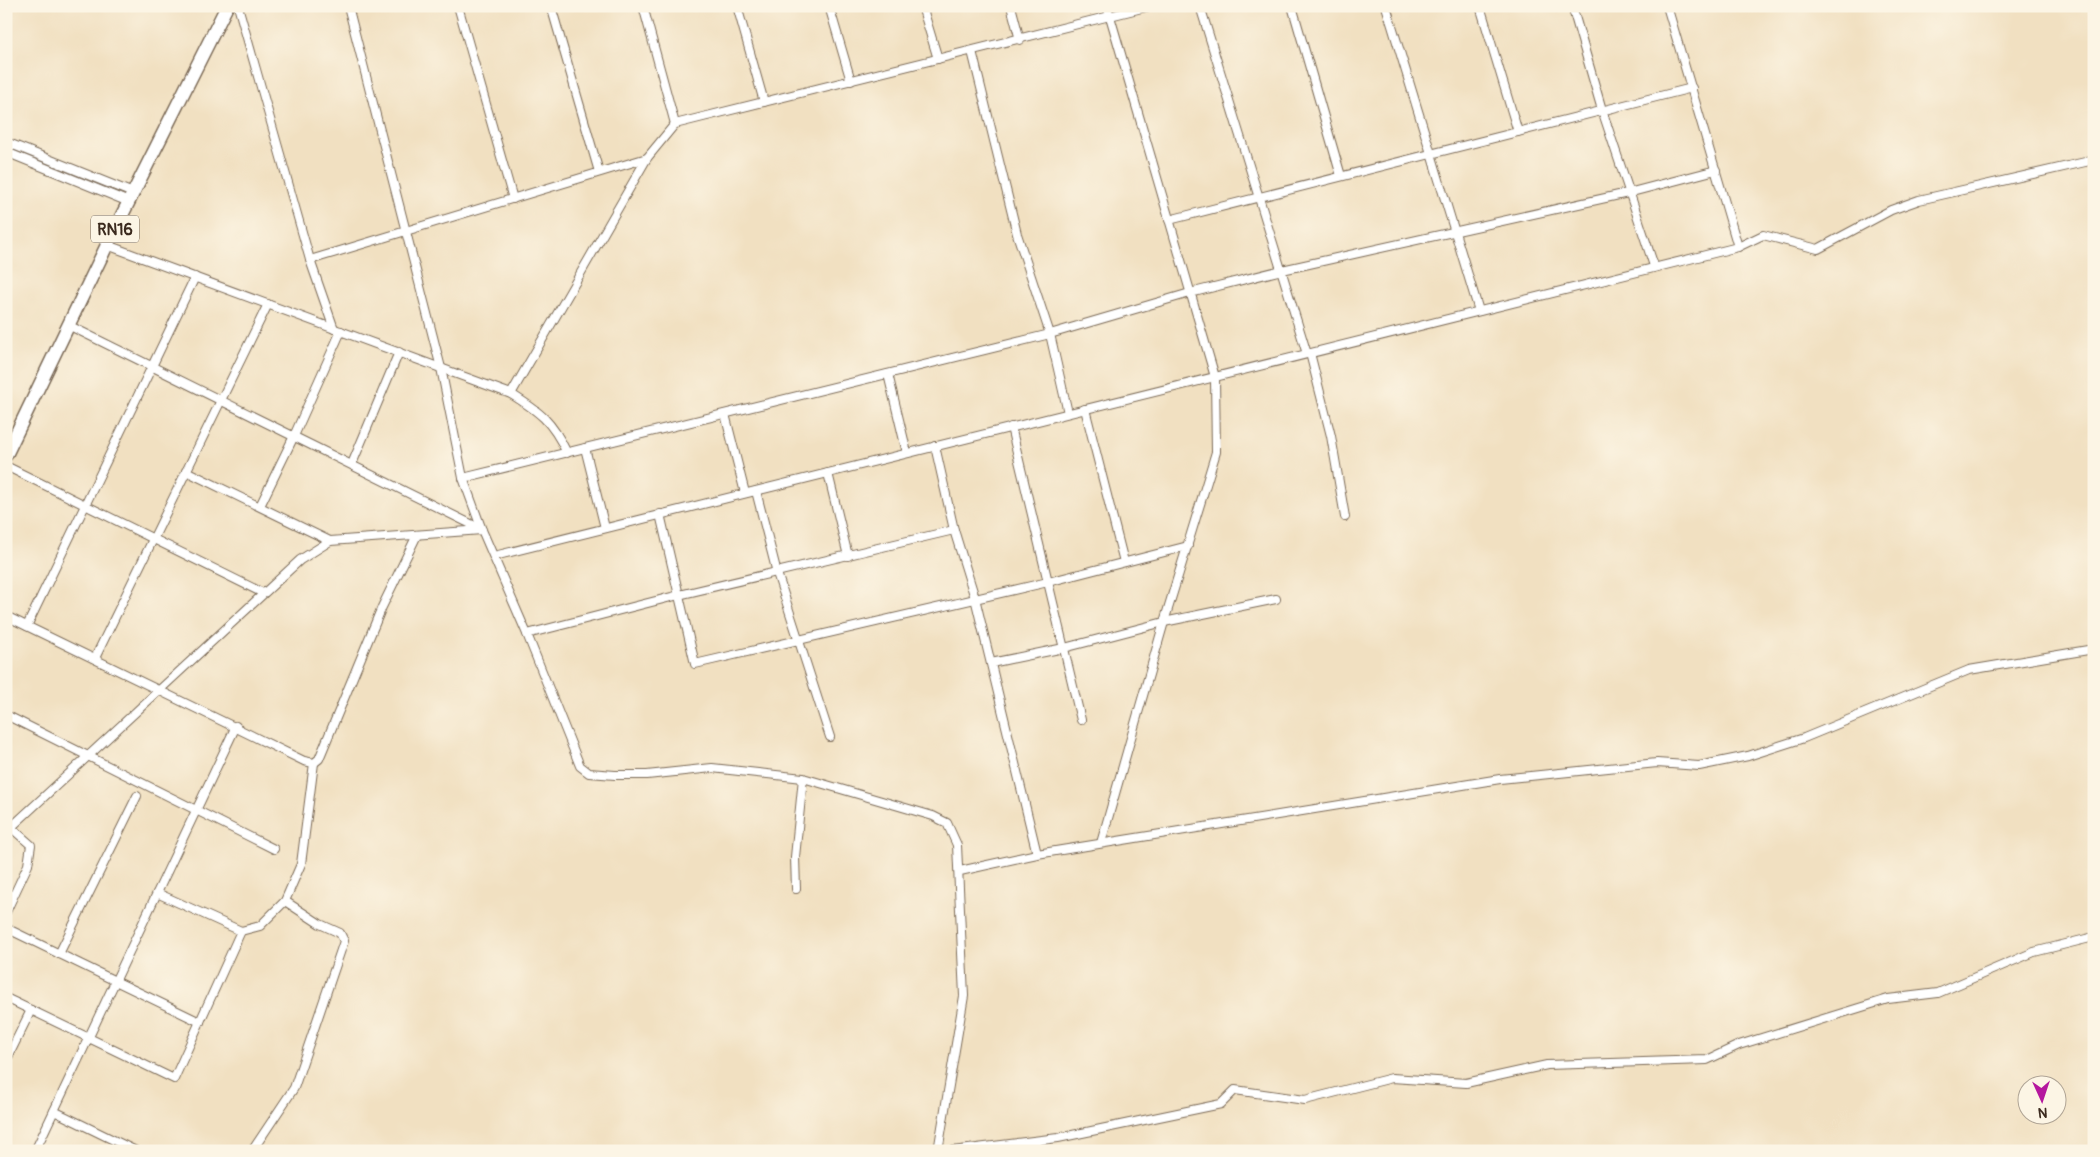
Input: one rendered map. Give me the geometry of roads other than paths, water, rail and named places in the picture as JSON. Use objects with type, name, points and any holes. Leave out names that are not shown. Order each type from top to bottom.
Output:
[{"type":"main road","name":"RN16","points":[[6,454],[107,245],[228,6]]},
{"type":"street","points":[[238,6],[310,260],[337,330],[294,436],[260,506]]},
{"type":"street","points":[[348,6],[441,368],[464,478],[482,530],[528,634],[580,766],[588,773],[647,775],[712,768],[803,778],[933,816],[947,823],[957,845],[960,871],[963,1006],[938,1151]]},
{"type":"street","points":[[458,6],[514,199]]},
{"type":"street","points":[[551,6],[599,172]]},
{"type":"street","points":[[642,6],[676,124]]},
{"type":"street","points":[[736,6],[764,102]]},
{"type":"street","points":[[829,6],[851,81]]},
{"type":"street","points":[[922,6],[938,59]]},
{"type":"street","points":[[1011,6],[1020,40]]},
{"type":"street","points":[[1101,844],[1164,622],[1216,452],[1215,377],[1107,6]]},
{"type":"street","points":[[511,394],[647,158],[676,124],[1020,40],[1150,6]]},
{"type":"street","points":[[1200,6],[1332,436],[1345,517]]},
{"type":"street","points":[[1292,6],[1341,176]]},
{"type":"street","points":[[1386,6],[1479,311]]},
{"type":"street","points":[[1480,6],[1518,132]]},
{"type":"street","points":[[1572,6],[1628,193],[1654,266]]},
{"type":"street","points":[[1668,6],[1738,247]]},
{"type":"street","points":[[972,51],[1017,234],[1050,334],[1068,413]]},
{"type":"street","points":[[1169,220],[1692,88]]},
{"type":"street","points":[[6,142],[131,198]]},
{"type":"street","points":[[6,152],[131,198]]},
{"type":"street","points":[[310,260],[647,158]]},
{"type":"street","points":[[494,556],[1654,266],[1738,247],[1763,235],[1818,249],[1890,210],[1919,200],[2094,160]]},
{"type":"street","points":[[464,478],[1050,334],[1190,293],[1282,270],[1628,193],[1716,170]]},
{"type":"street","points":[[107,245],[511,394],[543,415],[560,437],[567,453]]},
{"type":"street","points":[[27,626],[195,277]]},
{"type":"street","points":[[95,658],[268,304]]},
{"type":"street","points":[[68,325],[482,530]]},
{"type":"street","points":[[352,464],[399,352]]},
{"type":"street","points":[[888,374],[907,453]]},
{"type":"street","points":[[1085,409],[1124,562]]},
{"type":"street","points":[[725,414],[745,493]]},
{"type":"street","points":[[1011,427],[1081,720]]},
{"type":"street","points":[[935,446],[954,530],[975,598],[1037,854]]},
{"type":"street","points":[[585,448],[605,528]]},
{"type":"street","points":[[6,466],[264,593]]},
{"type":"street","points":[[186,471],[330,540],[482,530]]},
{"type":"street","points":[[828,473],[848,556]]},
{"type":"street","points":[[756,491],[777,573],[819,698],[830,737]]},
{"type":"street","points":[[660,514],[695,664],[1048,582],[1188,546]]},
{"type":"street","points":[[528,634],[679,595],[954,530]]},
{"type":"street","points":[[157,892],[241,931],[260,926],[285,901],[301,864],[314,763],[319,759],[382,607],[417,535]]},
{"type":"street","points":[[6,912],[28,865],[32,844],[8,827],[89,756],[300,560],[330,540]]},
{"type":"street","points":[[991,663],[1064,648],[1164,622],[1276,599]]},
{"type":"street","points":[[6,616],[236,726],[304,761],[314,763]]},
{"type":"street","points":[[960,871],[1037,854],[1500,779],[1657,763],[1699,766],[1740,758],[1804,738],[1969,670],[2094,649]]},
{"type":"street","points":[[6,715],[274,849]]},
{"type":"street","points":[[35,1151],[236,726]]},
{"type":"street","points":[[796,889],[795,857],[803,778]]},
{"type":"street","points":[[59,954],[137,796]]},
{"type":"street","points":[[252,1151],[294,1088],[344,941],[340,933],[320,924],[285,901]]},
{"type":"street","points":[[6,928],[200,1022]]},
{"type":"street","points":[[6,998],[174,1079],[241,931]]},
{"type":"street","points":[[952,1151],[1058,1138],[1221,1104],[1235,1090],[1305,1100],[1392,1078],[1466,1083],[1547,1065],[1707,1060],[1739,1045],[1888,999],[1938,993],[2034,952],[2094,937]]},
{"type":"street","points":[[6,1061],[31,1010]]},
{"type":"street","points":[[54,1111],[136,1151]]}]
